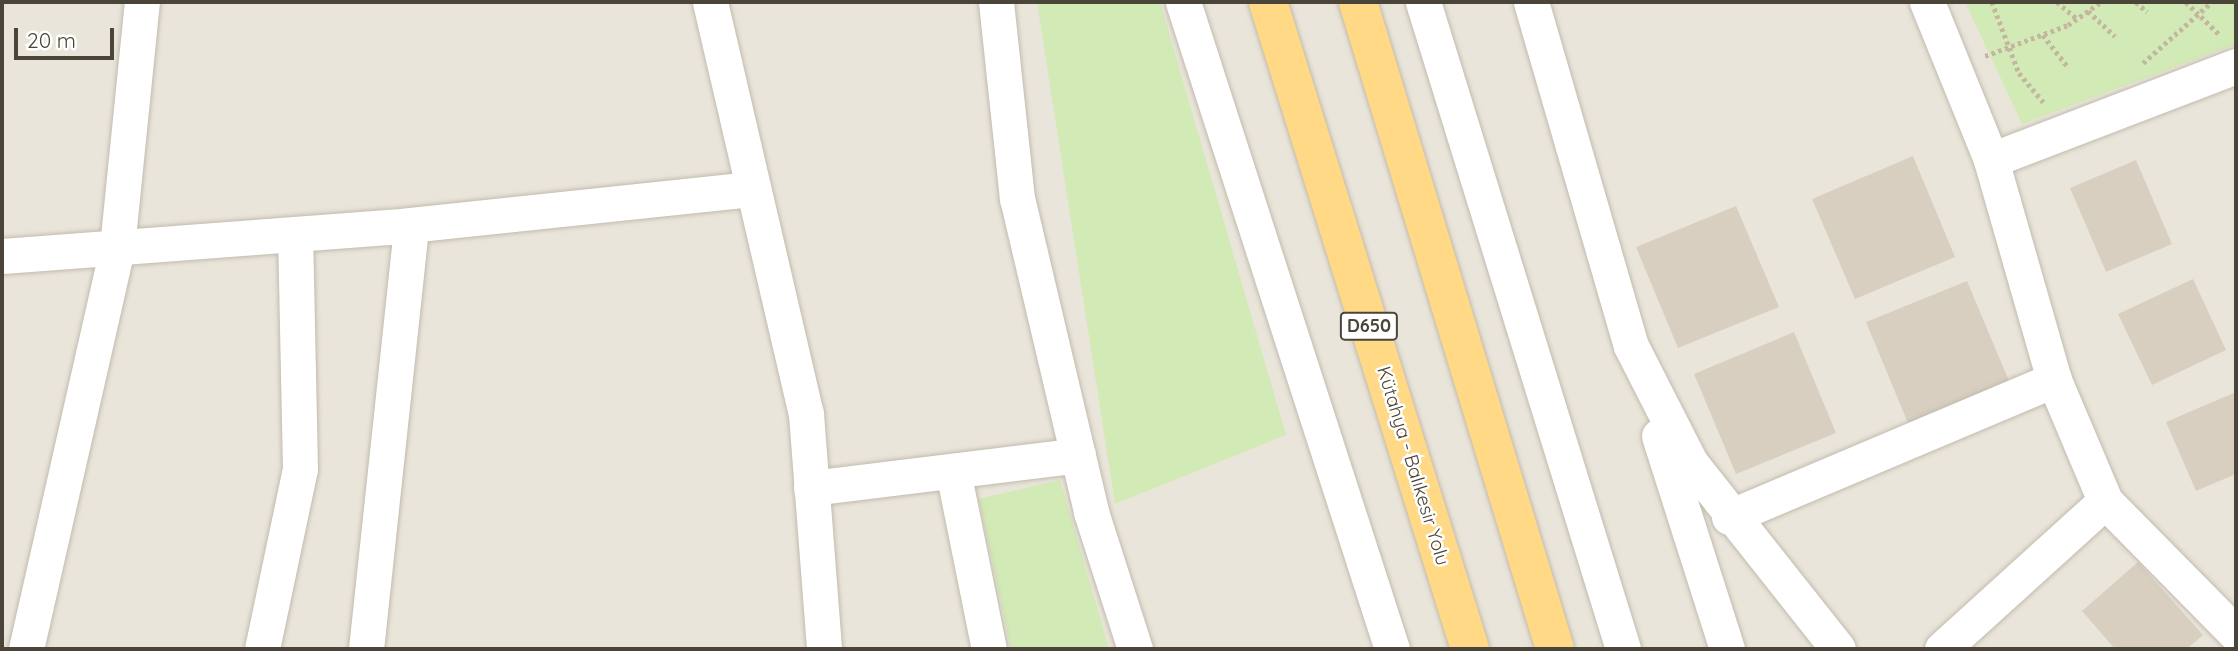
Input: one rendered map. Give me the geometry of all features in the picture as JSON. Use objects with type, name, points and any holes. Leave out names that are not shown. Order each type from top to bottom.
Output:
[{"type":"highway","name":"Kütahya - Balıkesir Yolu","points":[[1268,2],[1470,649]]},
{"type":"highway","points":[[1358,2],[1555,649]]},
{"type":"street","points":[[710,2],[806,414],[824,649]]},
{"type":"street","points":[[996,2],[1017,198],[1078,455],[1135,649]]},
{"type":"street","points":[[1183,2],[1392,649]]},
{"type":"street","points":[[1423,2],[1623,649]]},
{"type":"street","points":[[1531,2],[1631,346],[1727,649]]},
{"type":"street","points":[[1927,2],[1992,160],[2054,380],[2105,501],[2236,634]]},
{"type":"street","points":[[26,649],[117,247],[139,3]]},
{"type":"street","points":[[1992,160],[2233,62]]},
{"type":"street","points":[[2,256],[411,225],[753,189]]},
{"type":"street","points":[[366,649],[411,225]]},
{"type":"street","points":[[262,649],[300,469],[295,234]]},
{"type":"street","points":[[1631,346],[1690,462],[1729,517],[1838,649]]},
{"type":"street","points":[[1729,517],[2054,380]]},
{"type":"street","points":[[811,488],[1078,455]]},
{"type":"street","points":[[953,471],[989,649]]},
{"type":"street","points":[[1942,649],[2105,501]]},
{"type":"path","points":[[1992,2],[2008,50],[2019,73],[2049,103]]},
{"type":"path","points":[[2057,2],[2077,19]]},
{"type":"path","points":[[1953,66],[2008,50],[2043,35],[2077,19],[2101,2]]},
{"type":"path","points":[[2136,2],[2147,12]]},
{"type":"path","points":[[2186,2],[2233,62]]},
{"type":"path","points":[[2136,68],[2212,2]]},
{"type":"path","points":[[2088,11],[2115,36]]},
{"type":"path","points":[[2043,35],[2067,66]]},
{"type":"shaded area","points":[[2,2],[2236,2],[2236,649],[2,649]]},
{"type":"green space","points":[[1037,2],[1160,2],[1286,435],[1115,504]]},
{"type":"green space","points":[[1965,2],[2236,2],[2236,44],[2022,124]]},
{"type":"green space","points":[[1060,480],[1109,649],[1011,649],[979,499]]},
{"type":"building","points":[[1913,156],[1955,257],[1855,299],[1812,199]]},
{"type":"building","points":[[2136,160],[2172,244],[2106,272],[2070,188]]},
{"type":"building","points":[[1736,206],[1779,307],[1678,348],[1636,247]]},
{"type":"building","points":[[2193,279],[2226,350],[2152,385],[2118,314]]},
{"type":"building","points":[[1967,281],[2009,381],[1908,423],[1866,322]]},
{"type":"building","points":[[1794,332],[1836,433],[1736,474],[1694,374]]},
{"type":"building","points":[[2236,392],[2236,474],[2196,491],[2166,422]]},
{"type":"building","points":[[2138,562],[2203,635],[2187,649],[2115,649],[2082,611]]}]
